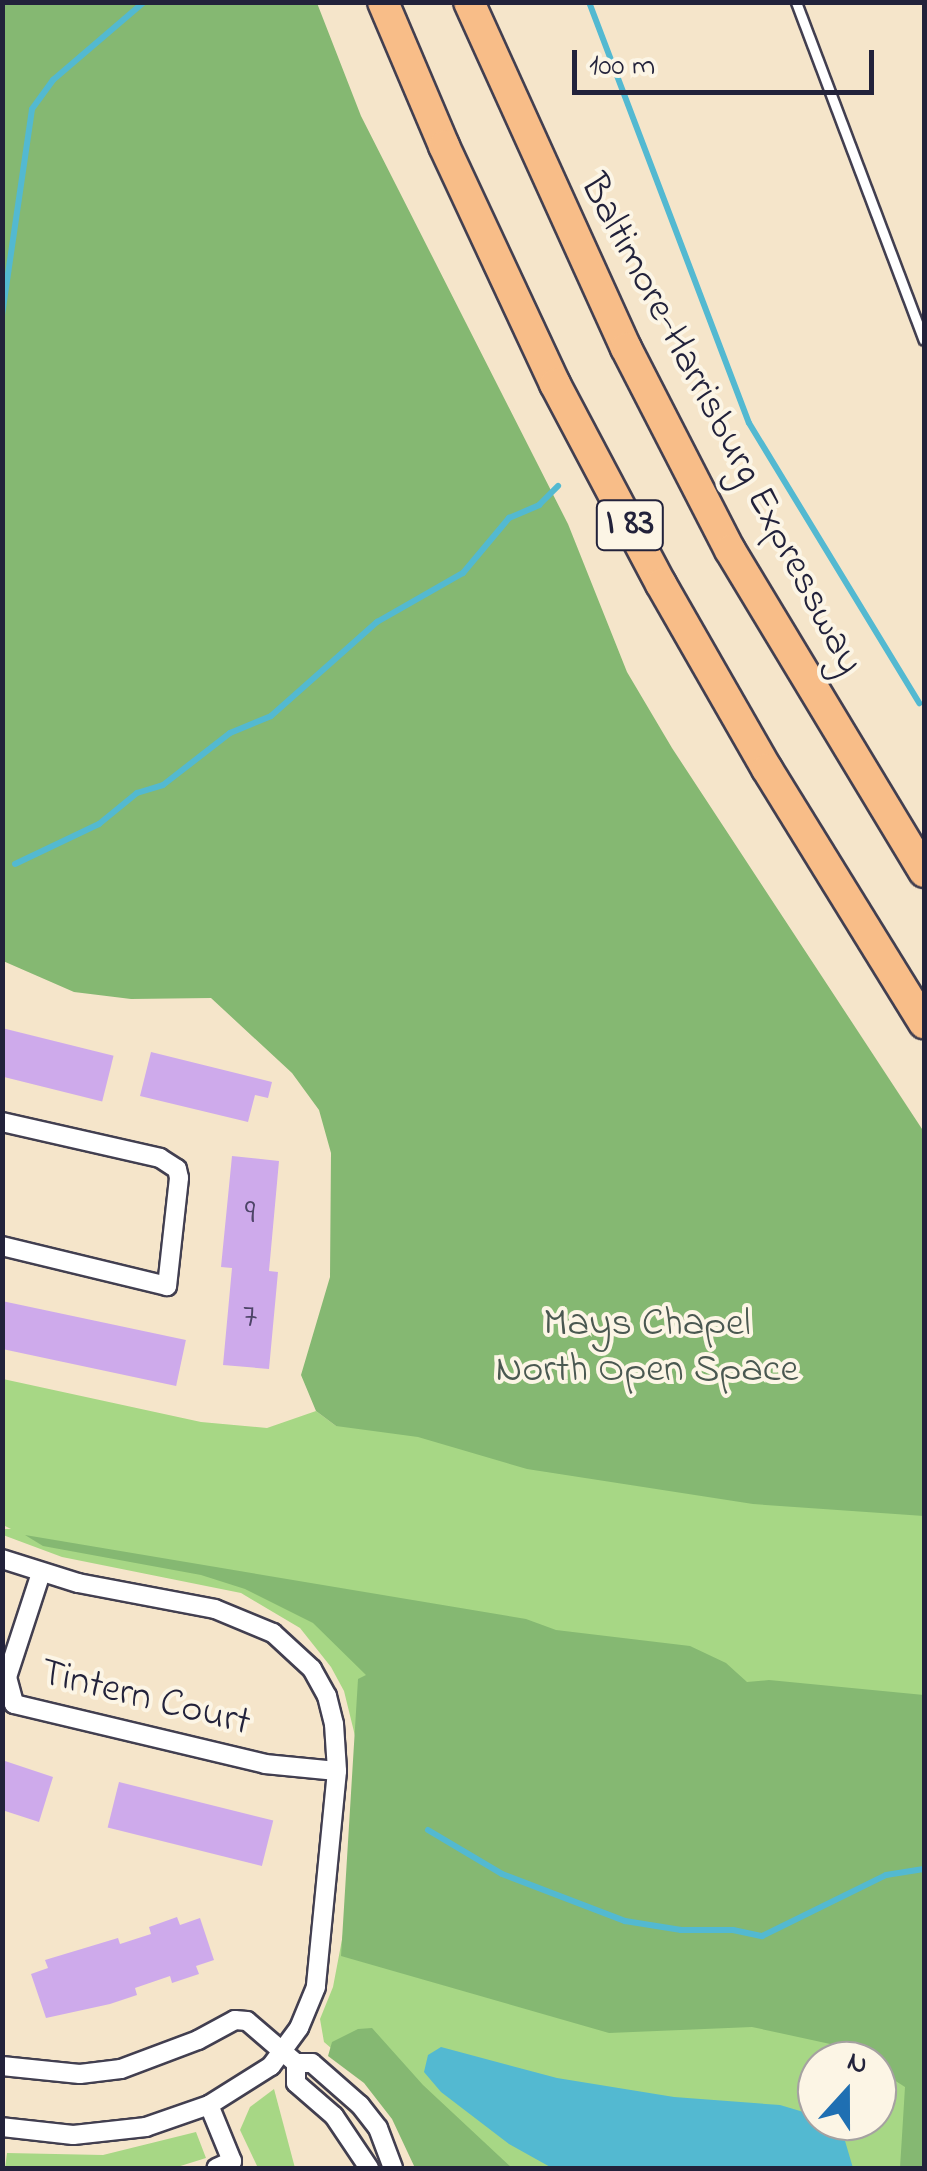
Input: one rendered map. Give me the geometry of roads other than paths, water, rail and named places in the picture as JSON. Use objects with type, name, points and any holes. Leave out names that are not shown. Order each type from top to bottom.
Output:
[{"type":"highway","name":"I 83","points":[[383,2],[531,333],[608,484],[767,769],[924,1022]]},
{"type":"highway","name":"Baltimore-Harrisburg Expressway","points":[[469,2],[626,348],[730,550],[924,872]]},
{"type":"street","points":[[2,1122],[160,1158],[177,1169],[179,1178],[167,1286],[2,1246]]},
{"type":"street","points":[[2,1560],[41,1574],[216,1609],[274,1632],[312,1669],[327,1696],[337,1771],[316,1986],[289,2058],[210,2105],[146,2127],[36,2134],[2,2127]]},
{"type":"street","name":"Tintern Court","points":[[41,1574],[6,1677],[14,1704],[265,1764],[337,1771]]},
{"type":"street","points":[[3,2068],[80,2074],[120,2069],[198,2040],[235,2020],[257,2027],[289,2058],[296,2083],[334,2116],[369,2168]]},
{"type":"street","points":[[289,2058],[312,2063],[360,2104],[378,2128],[393,2168]]},
{"type":"street","points":[[210,2105],[232,2161],[216,2168]]},
{"type":"lane","points":[[796,2],[924,340]]},
{"type":"water","points":[[441,2047],[557,2078],[674,2097],[780,2105],[797,2110],[797,2141],[845,2141],[853,2168],[552,2168],[509,2144],[441,2092],[424,2072],[428,2055]]},
{"type":"waterway","points":[[2,315],[32,109],[53,80],[144,2]]},
{"type":"waterway","points":[[589,2],[749,423],[919,703]]},
{"type":"waterway","points":[[15,864],[99,824],[137,793],[163,785],[230,733],[271,716],[377,622],[463,573],[509,518],[539,505],[558,486]]},
{"type":"waterway","points":[[428,1830],[502,1874],[625,1921],[681,1930],[733,1930],[762,1936],[886,1875],[924,1869]]},
{"type":"park label","name":"Mays Chapel North Open Space","points":[[647,1348]]}]
